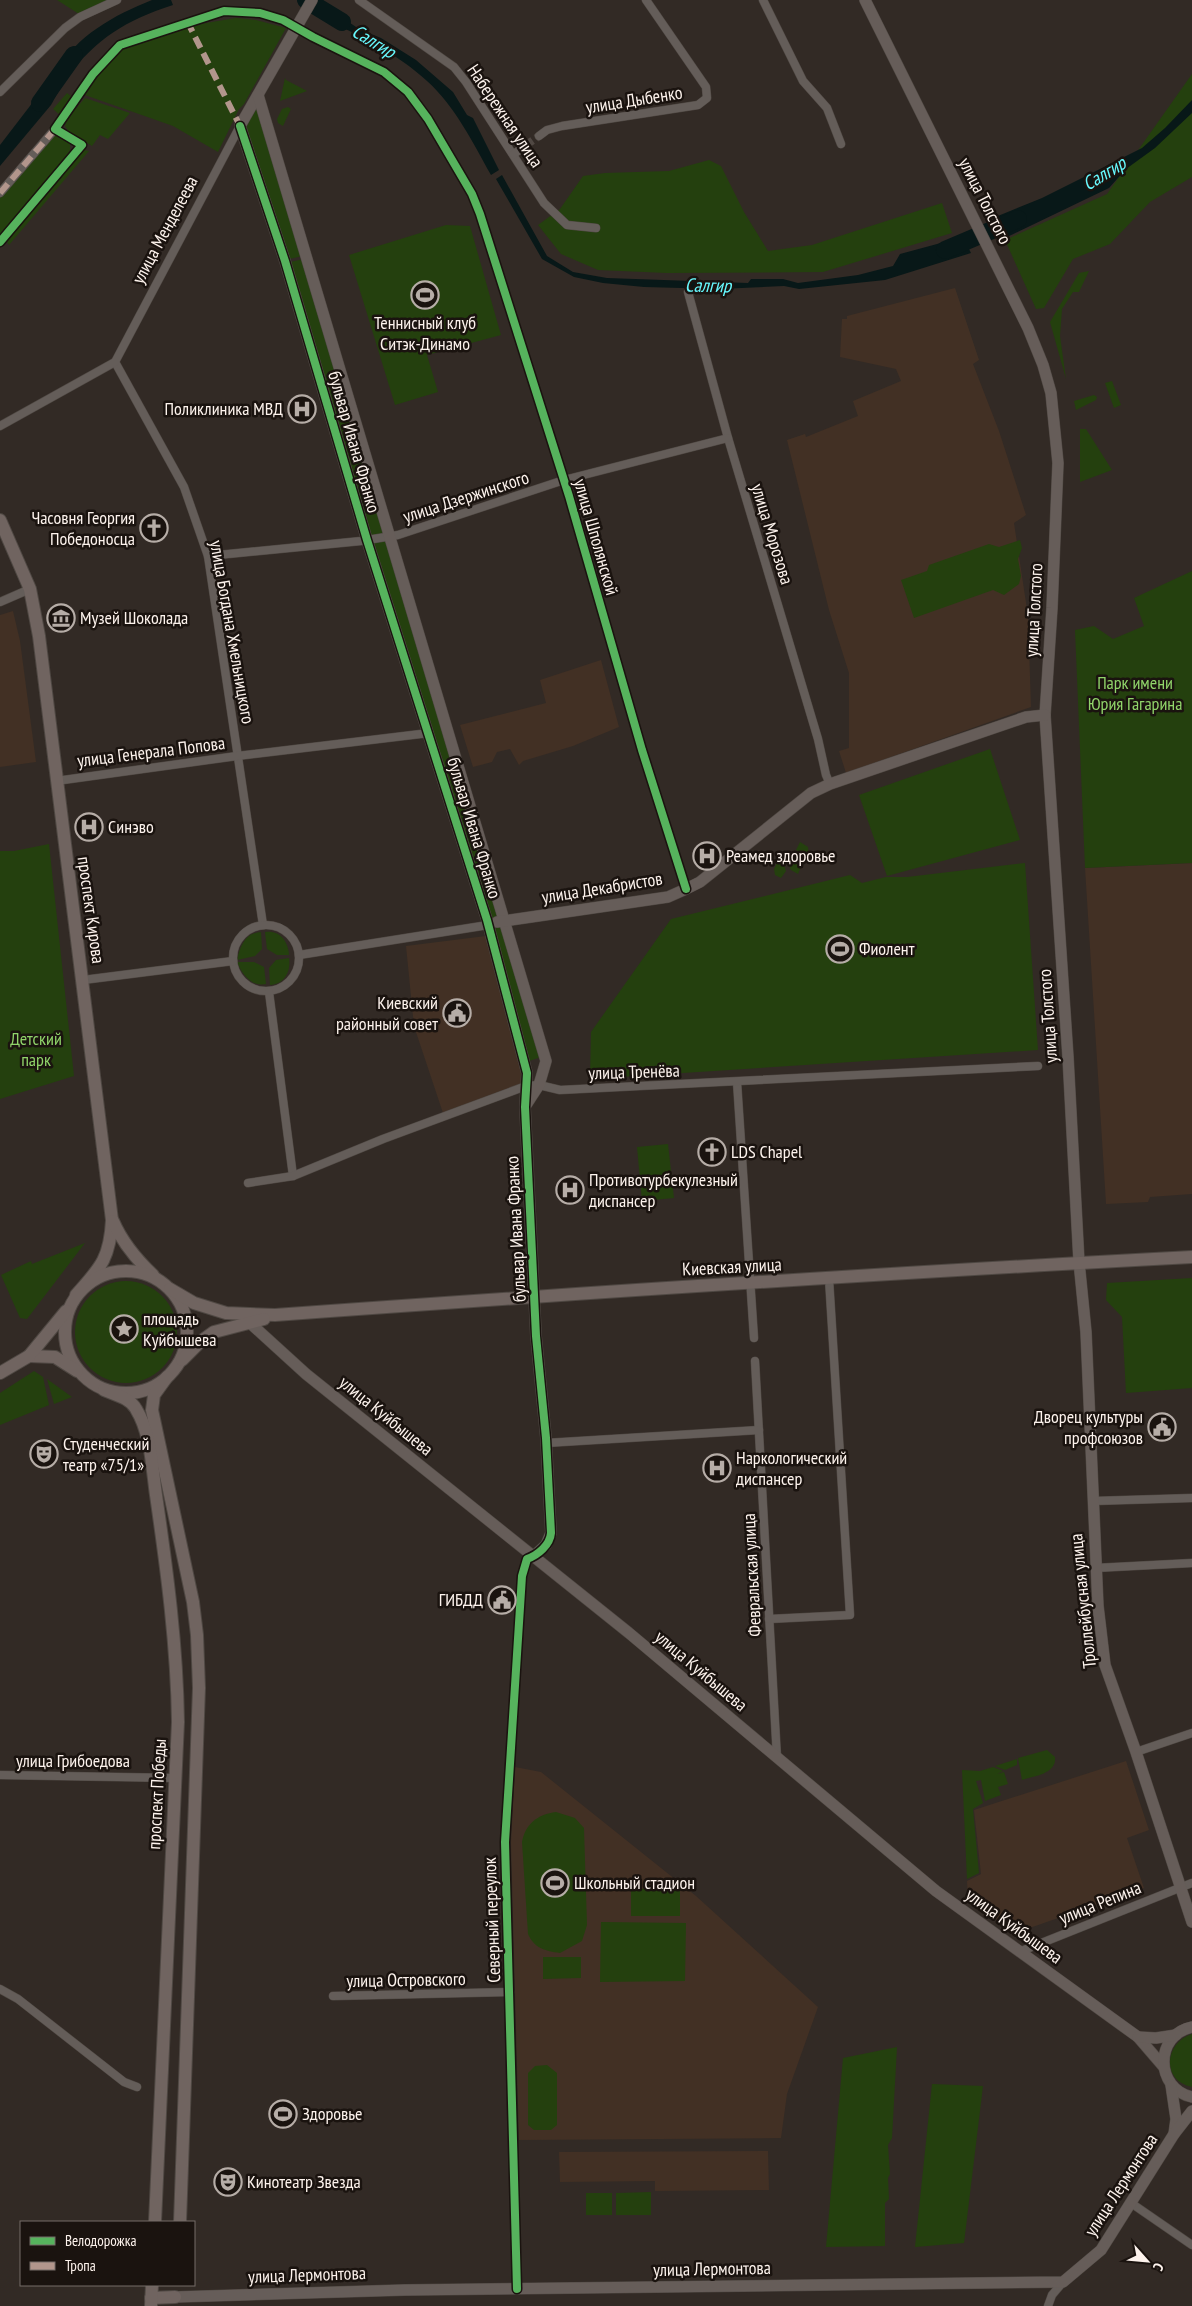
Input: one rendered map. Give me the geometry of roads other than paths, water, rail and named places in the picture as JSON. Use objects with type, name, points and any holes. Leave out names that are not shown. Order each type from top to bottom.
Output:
[{"type":"main road","name":"улица Менделеева","points":[[240,126],[312,0]]},
{"type":"main road","name":"улица Толстого","points":[[865,0],[997,265],[1043,366],[1052,402],[1058,463],[1045,715],[1068,1057],[1079,1262]]},
{"type":"main road","name":"бульвар Ивана Франко","points":[[258,95],[546,1061],[539,1085],[525,1107]]},
{"type":"main road","name":"бульвар Ивана Франко","points":[[240,126],[285,261],[367,540],[488,925],[527,1072],[525,1107],[534,1297],[546,1443],[551,1538],[534,1556]]},
{"type":"main road","name":"проспект Кирова","points":[[0,520],[30,589],[39,636],[112,1220]]},
{"type":"main road","name":"улица Декабристов","points":[[488,925],[504,920],[668,897],[700,882],[811,793],[830,784],[1026,717],[1045,715]]},
{"type":"main road","points":[[112,1220],[118,1233],[138,1261],[167,1287],[182,1308],[187,1328],[186,1343],[177,1366],[154,1395],[152,1410],[193,1602],[198,1635],[200,1688],[180,2221]]},
{"type":"main road","points":[[0,1373],[29,1356],[102,1265],[111,1242],[112,1220]]},
{"type":"main road","name":"Киевская улица","points":[[167,1287],[194,1303],[226,1313],[275,1315],[1079,1262],[1192,1257]]},
{"type":"main road","name":"Троллейбусная улица","points":[[1079,1262],[1086,1332],[1095,1568],[1105,1665],[1192,1922]]},
{"type":"main road","points":[[79,1373],[67,1347],[65,1332],[74,1300],[97,1278],[124,1270],[138,1271],[151,1276],[167,1287]]},
{"type":"main road","name":"Киевская улица","points":[[177,1366],[200,1342],[214,1332],[275,1315]]},
{"type":"main road","name":"улица Куйбышева","points":[[250,1323],[295,1365],[534,1556],[936,1891],[1138,2037],[1163,2066],[1171,2086],[1176,2112],[1174,2134]]},
{"type":"main road","points":[[29,1356],[55,1357],[104,1390],[123,1394],[132,1394],[150,1388],[167,1377]]},
{"type":"main road","name":"проспект Победы","points":[[104,1390],[132,1403],[141,1420],[148,1445],[168,1575],[175,1640],[178,1722],[155,2221]]},
{"type":"main road","points":[[1138,2037],[1156,2038],[1176,2034],[1191,2026]]},
{"type":"main road","points":[[1163,2066],[1167,2046],[1176,2034]]},
{"type":"main road","points":[[164,2038],[188,2038]]},
{"type":"main road","points":[[1171,2086],[1182,2094],[1192,2097]]},
{"type":"main road","name":"улица Лермонтова","points":[[175,2296],[308,2292],[1063,2282],[1101,2250],[1174,2134],[1192,2111]]},
{"type":"main road","points":[[151,2296],[175,2296]]},
{"type":"street","points":[[0,92],[65,28],[80,17],[117,0]]},
{"type":"street","name":"Набережная улица","points":[[359,0],[454,67],[514,154],[544,203],[567,225],[596,228]]},
{"type":"street","name":"улица Дыбенко","points":[[539,136],[547,130],[562,126],[698,106],[707,98],[706,87],[646,0]]},
{"type":"street","points":[[762,0],[803,80],[827,108],[841,144]]},
{"type":"street","points":[[0,193],[55,129],[92,74],[120,46],[134,39],[224,11],[260,14],[283,20],[297,27]]},
{"type":"street","name":"улица Шполянской","points":[[297,27],[312,37],[384,72],[408,92],[428,119],[472,194],[495,258],[564,480],[642,750],[686,890]]},
{"type":"street","name":"улица Менделеева","points":[[115,362],[240,126]]},
{"type":"street","points":[[0,242],[82,145],[55,129]]},
{"type":"street","points":[[514,154],[526,145]]},
{"type":"street","name":"улица Морозова","points":[[688,292],[728,438],[818,739],[826,776],[830,784]]},
{"type":"street","points":[[0,426],[115,362]]},
{"type":"street","name":"улица Богдана Хмельницкого","points":[[115,362],[184,487],[208,556],[263,925]]},
{"type":"street","name":"улица Дзержинского","points":[[208,556],[390,536],[564,480],[728,438]]},
{"type":"street","points":[[0,602],[30,589]]},
{"type":"street","name":"улица Генерала Попова","points":[[56,781],[237,756],[428,733]]},
{"type":"street","points":[[263,925],[276,926],[288,933],[296,943],[299,955],[298,968],[292,980],[282,988],[269,992],[256,990],[245,984],[237,974],[233,961],[234,948],[241,937],[251,929],[263,925]]},
{"type":"street","name":"улица Декабристов","points":[[299,955],[488,925]]},
{"type":"street","points":[[83,980],[233,961]]},
{"type":"street","points":[[269,992],[293,1176]]},
{"type":"street","name":"улица Тренёва","points":[[248,1183],[293,1176],[383,1139],[526,1086],[539,1085],[560,1090],[1038,1066]]},
{"type":"street","points":[[737,1082],[754,1338]]},
{"type":"street","points":[[769,1619],[850,1615],[829,1279]]},
{"type":"street","name":"Февральская улица","points":[[755,1361],[777,1758]]},
{"type":"street","points":[[546,1443],[759,1430]]},
{"type":"street","points":[[1093,1501],[1192,1498]]},
{"type":"street","name":"Северный переулок","points":[[517,2289],[505,1842],[522,1576],[527,1559],[534,1556]]},
{"type":"street","points":[[1095,1568],[1192,1563]]},
{"type":"street","points":[[1136,1752],[1192,1733]]},
{"type":"street","name":"улица Грибоедова","points":[[0,1775],[175,1778]]},
{"type":"street","name":"улица Репина","points":[[1019,1952],[1192,1883]]},
{"type":"street","points":[[0,1989],[18,1999],[124,2082],[138,2087]]},
{"type":"street","name":"улица Островского","points":[[333,1996],[510,1992]]},
{"type":"street","points":[[1131,2203],[1192,2245]]},
{"type":"street","points":[[1048,2306],[1052,2295],[1063,2282]]},
{"type":"water","points":[[152,0],[171,0],[173,5],[140,18],[113,32],[89,52],[66,78],[56,72],[74,48],[97,28]]},
{"type":"water","points":[[326,3],[331,10],[359,29],[381,38],[416,60],[453,92],[467,115],[473,118],[499,170],[491,175],[455,113],[427,81],[389,53],[319,15]]},
{"type":"water","points":[[52,82],[61,87],[51,105],[0,166],[0,145],[43,89]]},
{"type":"water","points":[[1192,100],[1192,113],[1155,148],[1126,169],[1109,188],[1003,239],[993,218],[1042,198],[1142,148],[1165,128]]},
{"type":"water","points":[[502,175],[547,256],[573,272],[607,278],[748,283],[751,279],[783,279],[798,283],[858,275],[893,266],[900,254],[963,237],[971,253],[885,280],[799,289],[784,286],[719,289],[644,287],[603,283],[574,277],[542,259],[496,179]]},
{"type":"waterway","name":"Салгир","points":[[306,0],[342,22]]},
{"type":"waterway","name":"Салгир","points":[[40,103],[74,55]]},
{"type":"waterway","name":"Салгир","points":[[945,250],[1018,219]]},
{"type":"tunnel","points":[[526,145],[539,136]]},
{"type":"place","name":"Теннисный клуб Ситэк-Динамо","points":[[425,295]]},
{"type":"place","name":"Поликлиника МВД","points":[[302,409]]},
{"type":"place","name":"Часовня Георгия Победоносца","points":[[154,528]]},
{"type":"place","name":"Музей Шоколада","points":[[61,618]]},
{"type":"place","name":"Синэво","points":[[89,827]]},
{"type":"place","name":"Реамед здоровье","points":[[707,856]]},
{"type":"place","name":"Фиолент","points":[[840,949]]},
{"type":"place","name":"Киевский районный совет","points":[[457,1013]]},
{"type":"place","name":"LDS Chapel","points":[[712,1152]]},
{"type":"place","name":"Противотурбекулезный диспансер","points":[[570,1190]]},
{"type":"place","name":"площадь Куйбышева","points":[[124,1329]]},
{"type":"place","name":"Дворец культуры профсоюзов","points":[[1162,1427]]},
{"type":"place","name":"Студенческий театр «75/1»","points":[[44,1454]]},
{"type":"place","name":"Наркологический диспансер","points":[[717,1468]]},
{"type":"place","name":"ГИБДД","points":[[502,1600]]},
{"type":"place","name":"Школьный стадион","points":[[555,1883]]},
{"type":"place","name":"Здоровье","points":[[283,2114]]},
{"type":"place","name":"Кинотеатр Звезда","points":[[228,2182]]},
{"type":"park label","name":"Парк имени Юрия Гагарина","points":[[1135,693]]},
{"type":"park label","name":"Детский парк","points":[[36,1049]]}]
